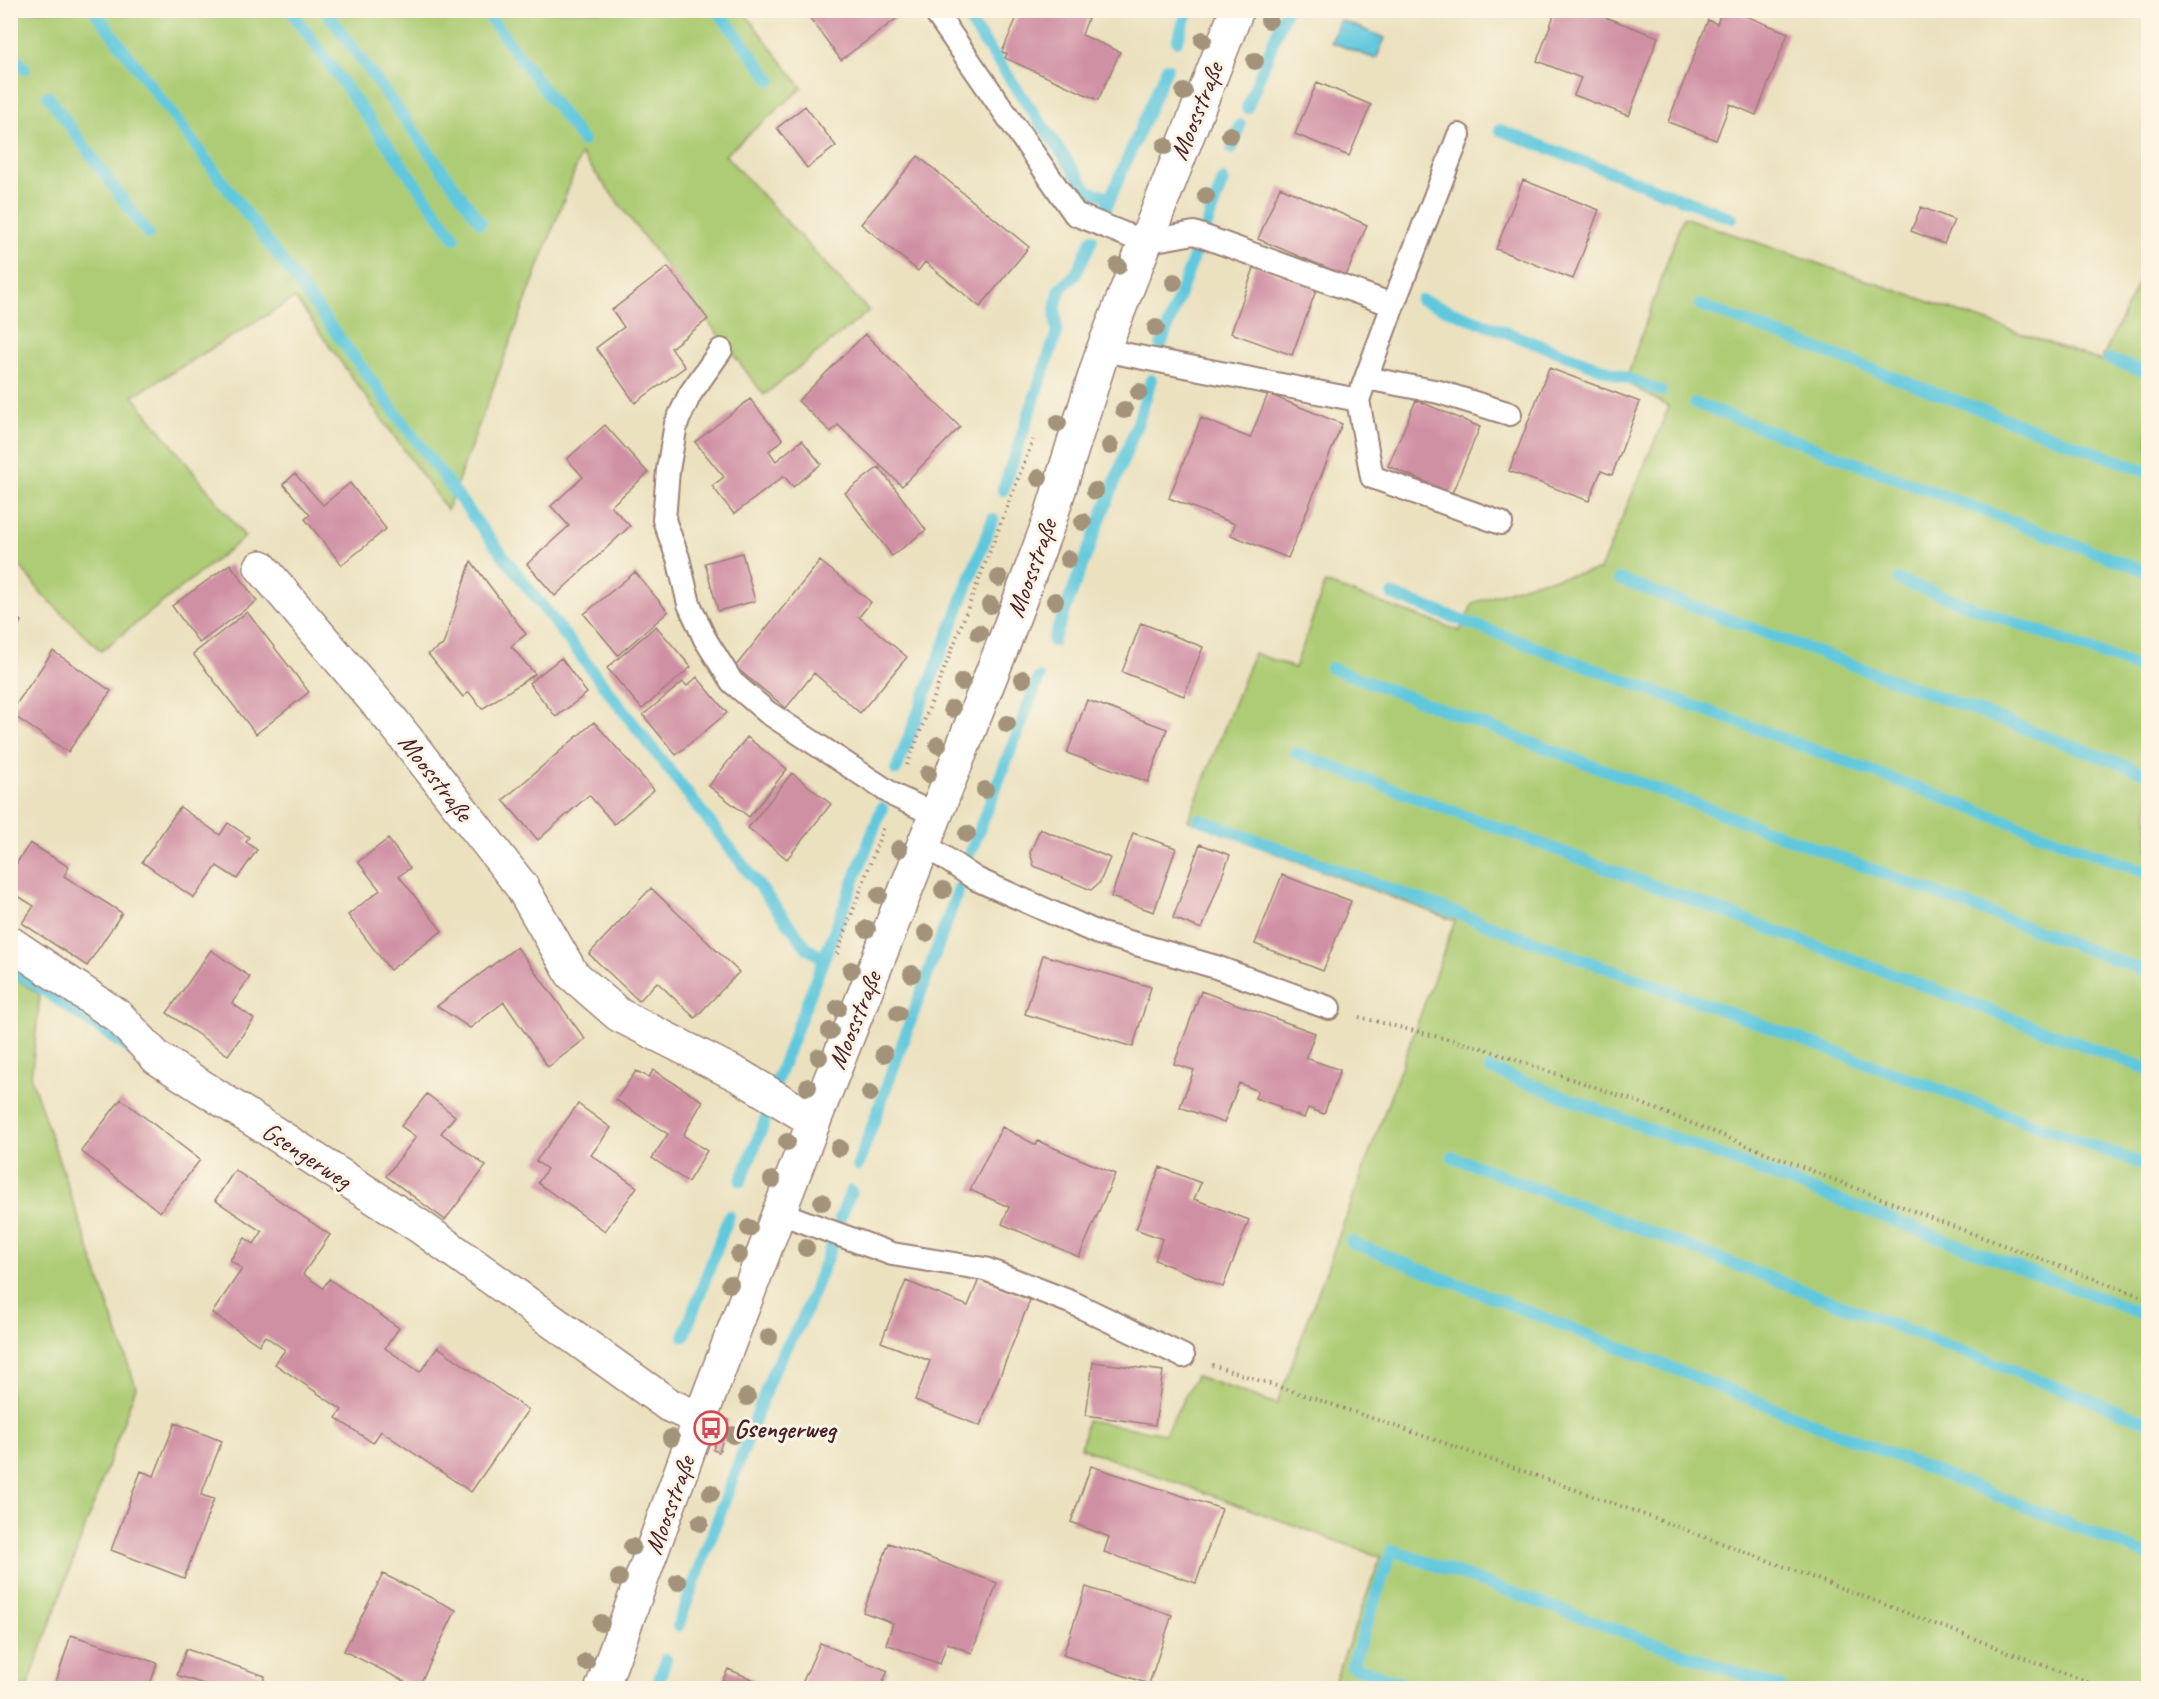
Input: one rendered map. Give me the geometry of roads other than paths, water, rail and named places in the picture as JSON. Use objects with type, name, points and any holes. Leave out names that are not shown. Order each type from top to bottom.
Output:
[{"type":"street","name":"Moosstraße","points":[[602,1689],[700,1419],[1048,522],[1103,350],[1237,10]]},
{"type":"street","name":"Moosstraße","points":[[261,567],[394,723],[522,887],[572,974],[619,1015],[740,1076],[814,1121]]},
{"type":"street","name":"Gsengerweg","points":[[10,943],[119,1017],[157,1058],[419,1226],[669,1405],[700,1419]]},
{"type":"lane","points":[[934,10],[1075,214],[1144,242],[1194,233],[1393,305]]},
{"type":"lane","points":[[1459,135],[1358,399],[1372,477],[1502,523]]},
{"type":"lane","points":[[721,350],[690,394],[676,424],[668,470],[664,520],[678,558],[689,604],[705,639],[732,682],[767,711],[895,796],[930,829],[976,879],[1098,933],[1216,967],[1329,1008]]},
{"type":"lane","points":[[1103,350],[1358,399]]},
{"type":"lane","points":[[1366,378],[1439,392],[1510,414]]},
{"type":"lane","points":[[780,1213],[892,1254],[985,1269],[1073,1303],[1183,1356]]},
{"type":"water","points":[[1340,20],[1385,38],[1376,59],[1331,42]]},
{"type":"waterway","points":[[94,10],[481,527],[808,949],[824,958]]},
{"type":"waterway","points":[[290,10],[455,238]]},
{"type":"waterway","points":[[325,10],[481,223]]},
{"type":"waterway","points":[[484,10],[583,141]]},
{"type":"waterway","points":[[717,10],[771,80]]},
{"type":"waterway","points":[[962,10],[1088,191],[1111,197]]},
{"type":"waterway","points":[[1177,41],[1188,10]]},
{"type":"waterway","points":[[1247,108],[1286,10]]},
{"type":"waterway","points":[[10,51],[25,69]]},
{"type":"waterway","points":[[1106,208],[1167,68]]},
{"type":"waterway","points":[[48,96],[148,234]]},
{"type":"waterway","points":[[1232,149],[1240,125]]},
{"type":"waterway","points":[[1500,130],[1732,218]]},
{"type":"waterway","points":[[1206,227],[1223,180]]},
{"type":"waterway","points":[[1003,490],[1057,332],[1055,309],[1060,289],[1076,274],[1092,239]]},
{"type":"waterway","points":[[1161,345],[1196,251]]},
{"type":"waterway","points":[[1421,300],[1661,391]]},
{"type":"waterway","points":[[1700,305],[2148,472]]},
{"type":"waterway","points":[[2109,359],[2148,373]]},
{"type":"waterway","points":[[1053,641],[1138,422],[1151,380]]},
{"type":"waterway","points":[[1695,403],[2148,572]]},
{"type":"waterway","points":[[896,770],[993,519]]},
{"type":"waterway","points":[[1619,579],[2148,774]]},
{"type":"waterway","points":[[1899,580],[2148,671]]},
{"type":"waterway","points":[[1393,595],[2148,873]]},
{"type":"waterway","points":[[1331,668],[2148,972]]},
{"type":"waterway","points":[[971,851],[1039,678]]},
{"type":"waterway","points":[[1296,753],[2148,1069]]},
{"type":"waterway","points":[[775,1085],[882,808]]},
{"type":"waterway","points":[[1199,819],[2148,1166]]},
{"type":"waterway","points":[[858,1165],[959,888]]},
{"type":"waterway","points":[[10,967],[133,1051]]},
{"type":"waterway","points":[[1490,1069],[2148,1316]]},
{"type":"waterway","points":[[741,1181],[767,1115]]},
{"type":"waterway","points":[[1453,1157],[2148,1422]]},
{"type":"waterway","points":[[840,1219],[851,1191]]},
{"type":"waterway","points":[[684,1336],[729,1216]]},
{"type":"waterway","points":[[1351,1242],[2148,1555]]},
{"type":"waterway","points":[[678,1626],[773,1371],[802,1320],[833,1243]]},
{"type":"waterway","points":[[1415,1688],[1352,1666],[1392,1550],[1781,1688]]},
{"type":"waterway","points":[[656,1688],[666,1659]]},
{"type":"place","name":"Gsengerweg","points":[[711,1428]]}]
